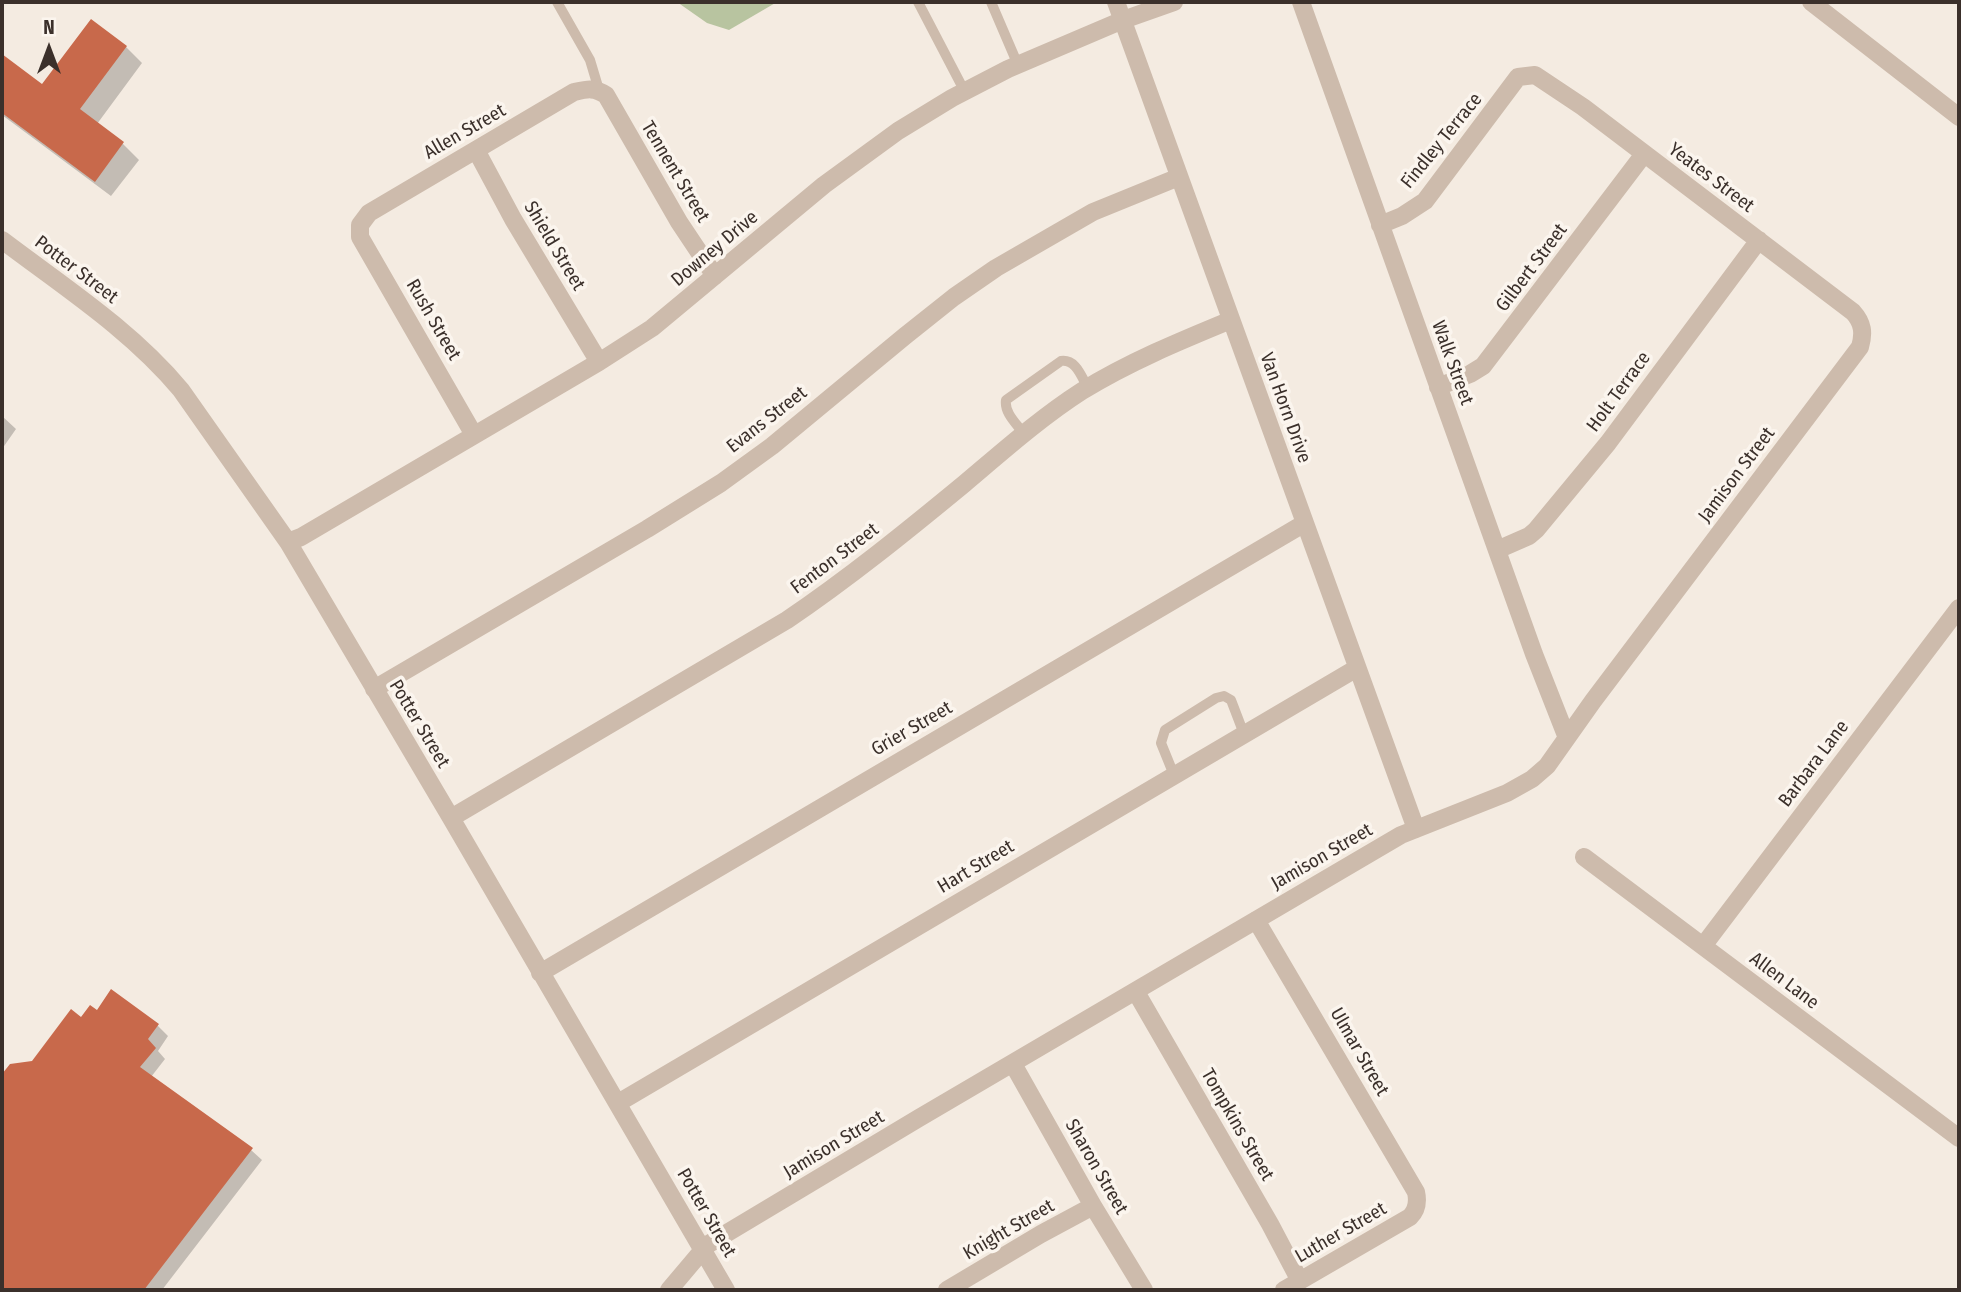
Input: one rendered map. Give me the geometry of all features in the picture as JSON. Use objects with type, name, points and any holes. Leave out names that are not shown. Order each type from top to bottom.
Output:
[{"type":"street","name":"Van Horn Drive","points":[[1116,2],[1416,829]]},
{"type":"street","name":"Downey Drive","points":[[288,542],[301,537],[599,362],[652,328],[824,185],[898,131],[1018,65],[1123,20],[1174,2]]},
{"type":"street","name":"Walk Street","points":[[1301,2],[1567,738]]},
{"type":"street","points":[[1811,2],[1959,117]]},
{"type":"street","name":"Yeates Street","points":[[1528,76],[1535,75],[1583,107],[1853,312],[1860,319],[1862,326]]},
{"type":"street","name":"Findley Terrace","points":[[1380,225],[1402,216],[1425,201],[1518,77],[1528,76]]},
{"type":"street","name":"Allen Street","points":[[360,225],[369,213],[574,92],[592,88],[599,90]]},
{"type":"street","name":"Tennent Street","points":[[599,90],[606,95],[679,222],[715,276]]},
{"type":"street","name":"Shield Street","points":[[476,150],[513,219],[599,362]]},
{"type":"street","name":"Gilbert Street","points":[[1438,387],[1483,366],[1644,154]]},
{"type":"street","name":"Evans Street","points":[[374,690],[721,483],[772,446],[935,313],[996,268],[1093,212],[1179,177]]},
{"type":"street","name":"Rush Street","points":[[360,225],[360,237],[474,435]]},
{"type":"street","name":"Potter Street","points":[[2,240],[127,335],[162,367],[288,542],[726,1290]]},
{"type":"street","name":"Holt Terrace","points":[[1497,550],[1529,536],[1536,530],[1608,443],[1759,240]]},
{"type":"street","name":"Fenton Street","points":[[451,818],[787,621],[899,537],[1024,434],[1088,388],[1128,366],[1231,320]]},
{"type":"street","name":"Jamison Street","points":[[669,1290],[702,1249],[1256,920],[1401,835],[1507,793],[1532,779],[1547,766],[1860,347],[1862,326]]},
{"type":"street","name":"Grier Street","points":[[540,974],[1305,523]]},
{"type":"street","name":"Barbara Lane","points":[[1703,946],[1959,608]]},
{"type":"street","name":"Hart Street","points":[[618,1103],[1357,668]]},
{"type":"street","name":"Allen Lane","points":[[1584,857],[1957,1131]]},
{"type":"street","name":"Ulmar Street","points":[[1256,920],[1416,1192],[1416,1208]]},
{"type":"street","name":"Tompkins Street","points":[[1136,992],[1270,1224],[1292,1285]]},
{"type":"street","name":"Sharon Street","points":[[1013,1064],[1144,1290]]},
{"type":"street","name":"Knight Street","points":[[947,1290],[1093,1206]]},
{"type":"street","name":"Luther Street","points":[[1292,1285],[1410,1217],[1416,1208]]},
{"type":"lane","points":[[557,2],[590,60],[599,90]]},
{"type":"lane","points":[[918,2],[965,92]]},
{"type":"lane","points":[[991,2],[1018,65]]},
{"type":"lane","points":[[1024,434],[1009,414],[1005,406],[1006,400],[1061,361],[1072,362],[1088,388]]},
{"type":"lane","points":[[1174,775],[1161,743],[1165,730],[1216,698],[1224,696],[1231,700],[1244,734]]},
{"type":"green space","points":[[677,2],[777,2],[729,30],[707,23]]},
{"type":"building","points":[[91,19],[127,46],[80,109],[124,142],[95,182],[2,113],[2,54],[42,84]]},
{"type":"building","points":[[111,989],[159,1024],[148,1039],[156,1048],[140,1067],[253,1148],[144,1290],[2,1290],[2,1074],[10,1064],[32,1061],[71,1009],[81,1017],[90,1005],[97,1010]]}]
